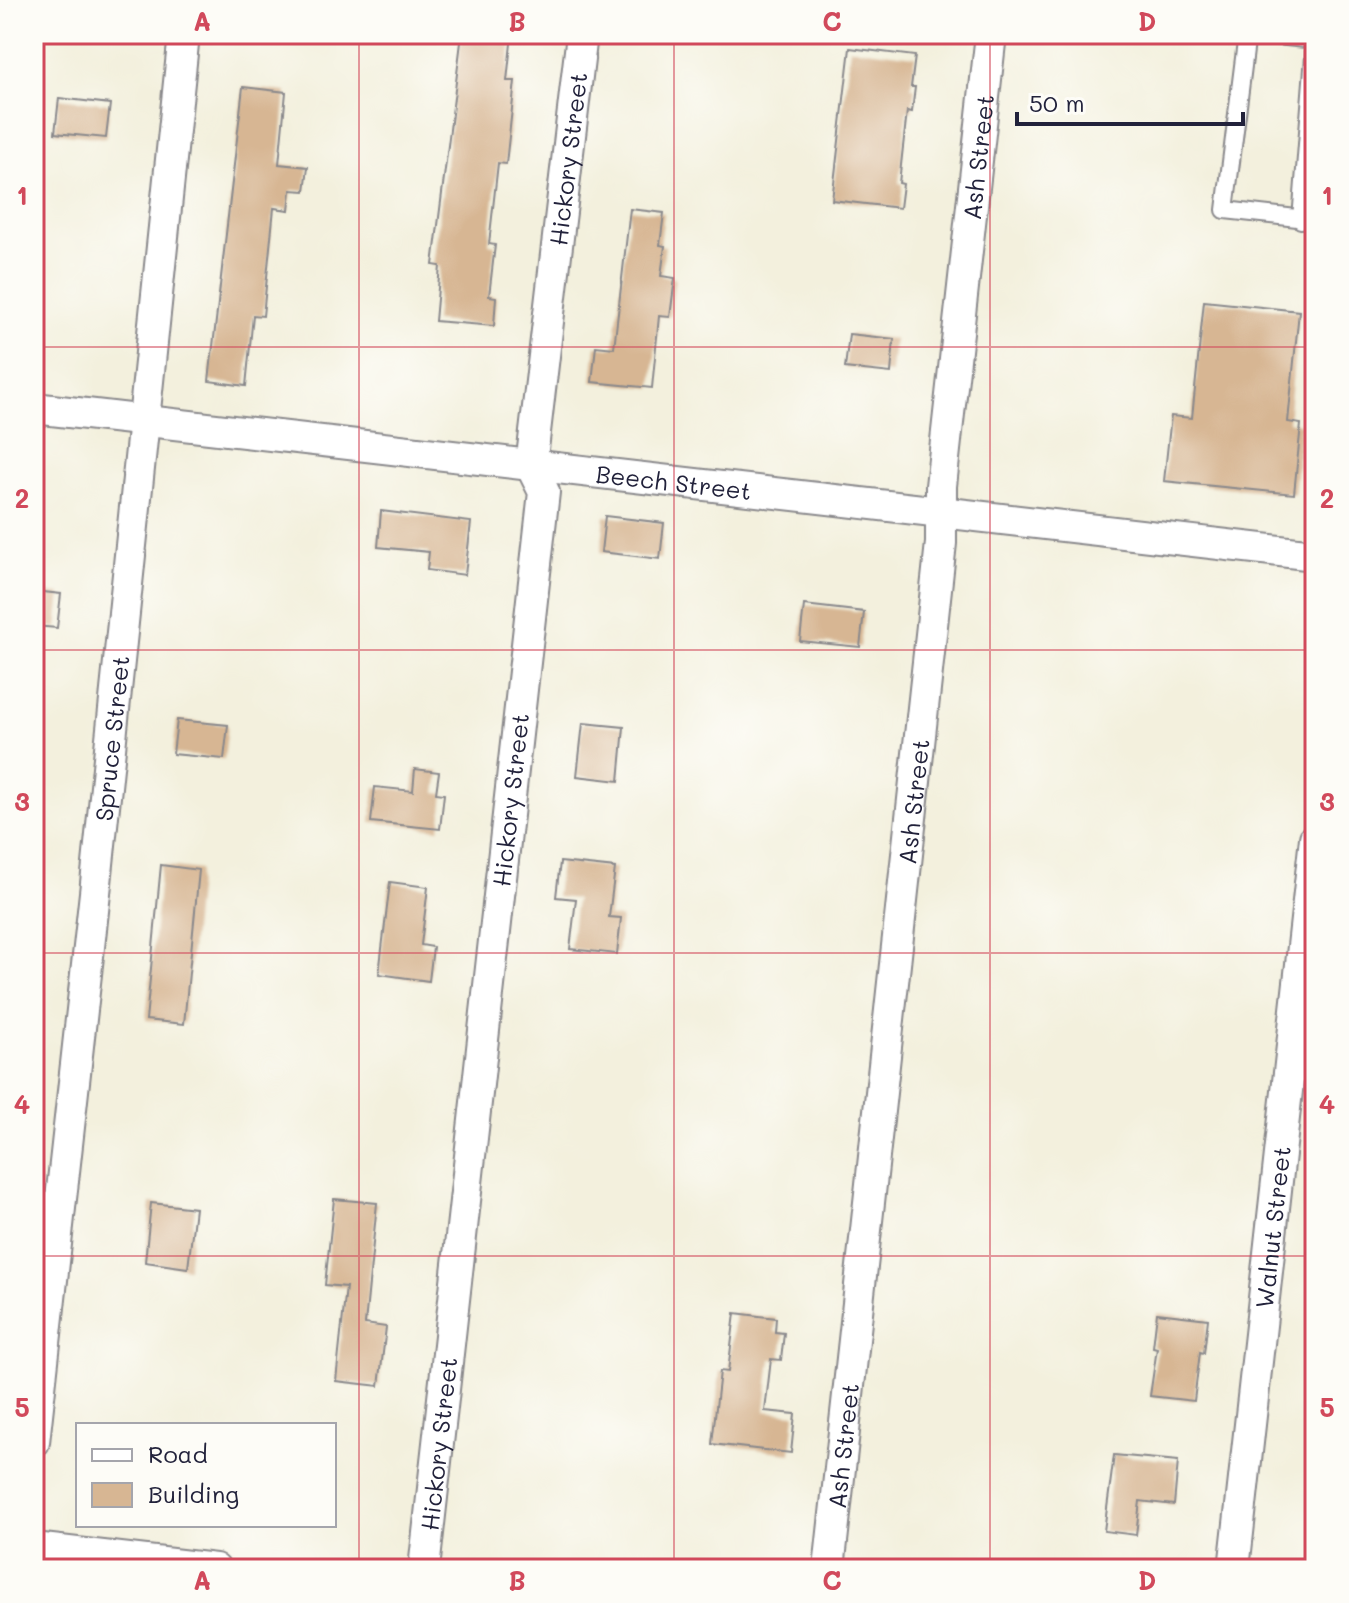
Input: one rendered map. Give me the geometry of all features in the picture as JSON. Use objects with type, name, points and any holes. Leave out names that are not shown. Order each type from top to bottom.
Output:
[{"type":"street","name":"Spruce Street","points":[[34,1442],[184,34]]},
{"type":"street","name":"Hickory Street","points":[[424,1569],[544,492],[531,466],[582,34]]},
{"type":"street","name":"Ash Street","points":[[829,1569],[943,512],[941,486],[991,34]]},
{"type":"street","name":"Beech Street","points":[[34,408],[1315,555]]},
{"type":"street","name":"Walnut Street","points":[[1234,1569],[1315,838]]},
{"type":"street","points":[[34,1548],[215,1569]]},
{"type":"lane","points":[[1247,34],[1225,210],[1308,220],[1315,41],[1257,34]]},
{"type":"building","points":[[462,34],[512,34],[507,81],[515,81],[506,164],[498,163],[489,244],[495,245],[489,296],[496,297],[494,326],[435,321],[440,266],[433,265]]},
{"type":"building","points":[[850,48],[915,56],[912,112],[907,111],[899,183],[903,184],[900,208],[832,200]]},
{"type":"building","points":[[243,87],[286,92],[279,164],[308,167],[305,191],[291,190],[289,210],[274,208],[263,316],[253,315],[246,386],[209,381]]},
{"type":"building","points":[[59,98],[110,104],[106,138],[55,133]]},
{"type":"building","points":[[630,209],[664,213],[660,245],[665,246],[661,276],[675,278],[670,317],[659,316],[652,388],[592,382],[596,346],[614,348]]},
{"type":"building","points":[[1204,301],[1299,311],[1288,422],[1301,424],[1294,494],[1164,481],[1171,416],[1192,418]]},
{"type":"building","points":[[849,334],[894,339],[891,373],[845,368]]},
{"type":"building","points":[[381,511],[471,522],[465,575],[427,570],[429,552],[378,547]]},
{"type":"building","points":[[605,516],[664,523],[660,559],[601,552]]},
{"type":"building","points":[[34,591],[61,594],[57,628],[34,626]]},
{"type":"building","points":[[804,605],[864,612],[860,647],[800,641]]},
{"type":"building","points":[[177,720],[228,725],[224,759],[173,754]]},
{"type":"building","points":[[583,723],[624,727],[619,781],[577,776]]},
{"type":"building","points":[[415,769],[439,772],[436,793],[444,794],[440,829],[371,822],[375,787],[413,791]]},
{"type":"building","points":[[560,862],[615,868],[609,917],[621,918],[617,954],[570,949],[576,899],[556,897]]},
{"type":"building","points":[[161,865],[199,870],[184,1024],[146,1020]]},
{"type":"building","points":[[390,882],[428,887],[421,945],[433,947],[429,981],[379,974]]},
{"type":"building","points":[[334,1199],[377,1203],[365,1324],[386,1327],[379,1386],[336,1381],[346,1287],[325,1285]]},
{"type":"building","points":[[151,1203],[195,1208],[188,1268],[145,1262]]},
{"type":"building","points":[[735,1313],[776,1318],[775,1332],[784,1333],[781,1360],[771,1359],[765,1411],[795,1414],[791,1453],[712,1444],[720,1371],[728,1372]]},
{"type":"building","points":[[1157,1313],[1208,1319],[1194,1401],[1150,1396],[1157,1348],[1153,1347]]},
{"type":"building","points":[[1114,1455],[1178,1461],[1174,1505],[1140,1501],[1136,1535],[1104,1531]]}]
